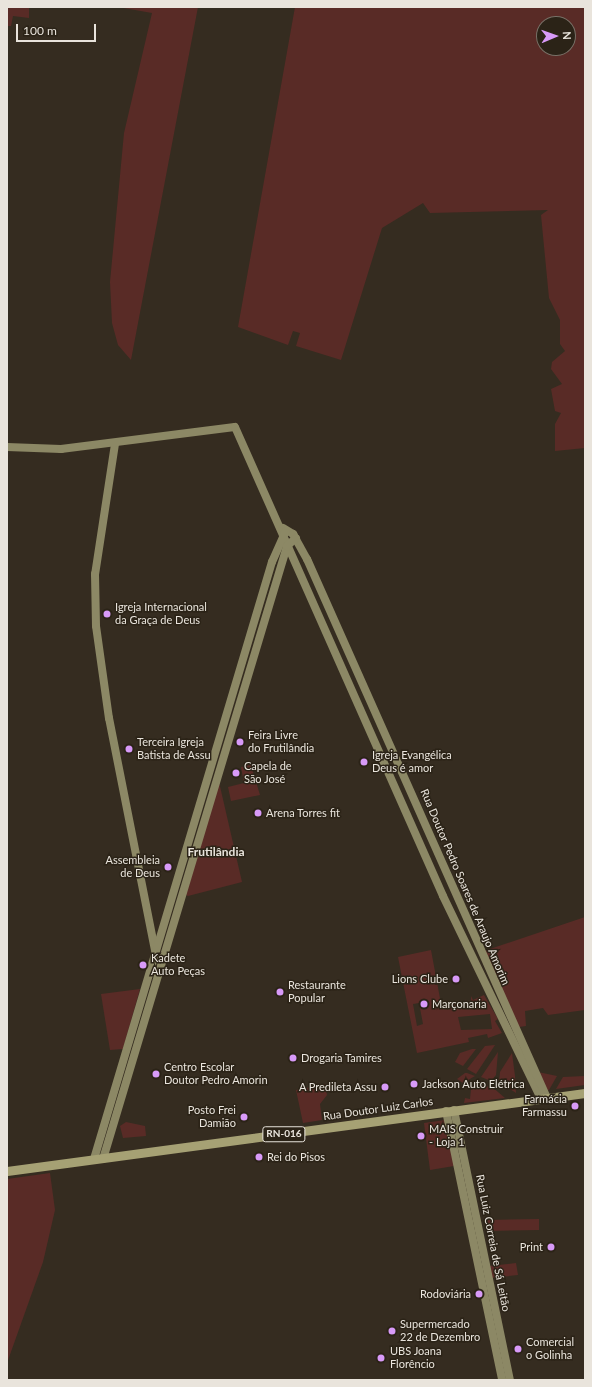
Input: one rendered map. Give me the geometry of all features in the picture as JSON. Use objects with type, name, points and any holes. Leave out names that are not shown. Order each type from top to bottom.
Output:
[{"type":"main road","name":"Rua Doutor Luiz Carlos","points":[[7,1171],[585,1093]]},
{"type":"street","name":"Rua Doutor Pedro Soares de Araujo Amorim","points":[[115,444],[235,427],[274,518],[283,534],[287,546],[434,874],[544,1098]]},
{"type":"street","points":[[7,447],[61,449],[115,444],[95,574],[96,626],[109,718],[155,951]]},
{"type":"street","name":"Rua Doutor Pedro Soares de Araujo Amorim","points":[[283,534],[296,538],[444,869],[544,1098]]},
{"type":"street","points":[[98,1159],[283,534]]},
{"type":"street","points":[[98,1159],[155,951],[195,834],[287,546],[296,538]]},
{"type":"street","points":[[361,710],[372,707]]},
{"type":"street","points":[[434,874],[444,869]]},
{"type":"street","name":"Rua Luiz Correia de Sá Leitão","points":[[450,1111],[502,1380]]},
{"type":"street","name":"Rua Luiz Correia de Sá Leitão","points":[[450,1111],[510,1380]]},
{"type":"shaded area","points":[[7,7],[29,7],[29,18],[13,16],[11,26],[7,26]]},
{"type":"shaded area","points":[[118,7],[198,7],[131,360],[118,345],[112,323],[110,282],[124,133],[152,13]]},
{"type":"shaded area","points":[[295,7],[585,7],[585,448],[555,451],[555,424],[561,413],[555,411],[551,389],[562,384],[551,369],[552,362],[565,351],[560,344],[560,320],[549,298],[541,215],[548,210],[430,213],[423,203],[382,228],[341,360],[296,346],[300,333],[293,331],[288,345],[238,327]]},
{"type":"shaded area","points":[[251,765],[260,795],[231,801],[228,787],[244,783],[241,767]]},
{"type":"shaded area","points":[[219,782],[242,882],[188,896],[186,895]]},
{"type":"shaded area","points":[[585,917],[585,1010],[548,1015],[543,1008],[525,1011],[526,1026],[519,1027],[484,951]]},
{"type":"shaded area","name":"Marçonaria","points":[[431,950],[442,1009],[455,1003],[457,1007],[465,1003],[465,999],[466,1003],[471,1001],[471,996],[473,1000],[484,995],[498,1019],[495,1021],[502,1033],[488,1038],[487,1034],[468,1038],[469,1042],[417,1053],[398,957]],"holes":[[[419,1003],[423,1024],[417,1026],[413,1004]],[[490,1014],[492,1029],[461,1030],[458,1017]]]},
{"type":"shaded area","points":[[140,989],[123,1049],[110,1050],[101,994]]},
{"type":"shaded area","points":[[495,1045],[476,1074],[467,1069],[485,1046]]},
{"type":"shaded area","points":[[476,1049],[463,1066],[455,1062],[460,1053]]},
{"type":"shaded area","points":[[498,1052],[496,1075],[491,1081],[481,1077]]},
{"type":"shaded area","points":[[512,1053],[516,1093],[499,1082],[500,1072]]},
{"type":"shaded area","points":[[538,1072],[557,1076],[549,1090],[547,1091]]},
{"type":"shaded area","points":[[465,1073],[475,1076],[463,1083],[457,1079]]},
{"type":"shaded area","points":[[585,1076],[585,1085],[556,1089],[563,1077]]},
{"type":"shaded area","points":[[325,1084],[327,1095],[320,1104],[322,1120],[303,1123],[296,1090]]},
{"type":"shaded area","points":[[491,1086],[505,1098],[464,1103],[465,1098],[470,1099],[471,1089]]},
{"type":"shaded area","points":[[445,1120],[454,1166],[430,1170],[424,1123]]},
{"type":"shaded area","points":[[126,1122],[145,1126],[146,1136],[123,1138],[120,1126]]},
{"type":"shaded area","points":[[50,1173],[55,1210],[43,1262],[7,1363],[7,1179]]},
{"type":"shaded area","points":[[539,1219],[539,1230],[489,1231],[485,1228],[488,1220]]},
{"type":"shaded area","points":[[516,1263],[518,1275],[491,1278],[489,1266]]},
{"type":"place","name":"Igreja Internacional da Graça de Deus","points":[[107,614]]},
{"type":"place","name":"Feira Livre do Frutilândia","points":[[240,742]]},
{"type":"place","name":"Terceira Igreja Batista de Assu","points":[[129,749]]},
{"type":"place","name":"Igreja Evangélica Deus é amor","points":[[364,762]]},
{"type":"place","name":"Capela de São José","points":[[236,773]]},
{"type":"place","name":"Arena Torres fit","points":[[258,813]]},
{"type":"place","name":"Assembleia de Deus","points":[[168,867]]},
{"type":"place","name":"Kadete Auto Peças","points":[[143,965]]},
{"type":"place","name":"Lions Clube","points":[[456,979]]},
{"type":"place","name":"Restaurante Popular","points":[[280,992]]},
{"type":"place","name":"Marçonaria","points":[[424,1004]]},
{"type":"place","name":"Drogaria Tamires","points":[[293,1058]]},
{"type":"place","name":"Centro Escolar Doutor Pedro Amorin","points":[[156,1074]]},
{"type":"place","name":"Jackson Auto Elétrica","points":[[414,1084]]},
{"type":"place","name":"A Predileta Assu","points":[[385,1087]]},
{"type":"place","name":"Farmácia Farmassu","points":[[575,1106]]},
{"type":"place","name":"Posto Frei Damião","points":[[244,1117]]},
{"type":"place","name":"MAIS Construir - Loja 1","points":[[421,1136]]},
{"type":"place","name":"Rei do Pisos","points":[[259,1157]]},
{"type":"place","name":"Print","points":[[551,1247]]},
{"type":"place","name":"Rodoviária","points":[[479,1294]]},
{"type":"place","name":"Supermercado 22 de Dezembro","points":[[392,1331]]},
{"type":"place","name":"Comercial o Golinha","points":[[518,1349]]},
{"type":"place","name":"UBS Joana Florêncio","points":[[381,1358]]},
{"type":"district","name":"Frutilândia","points":[[216,852]]}]
